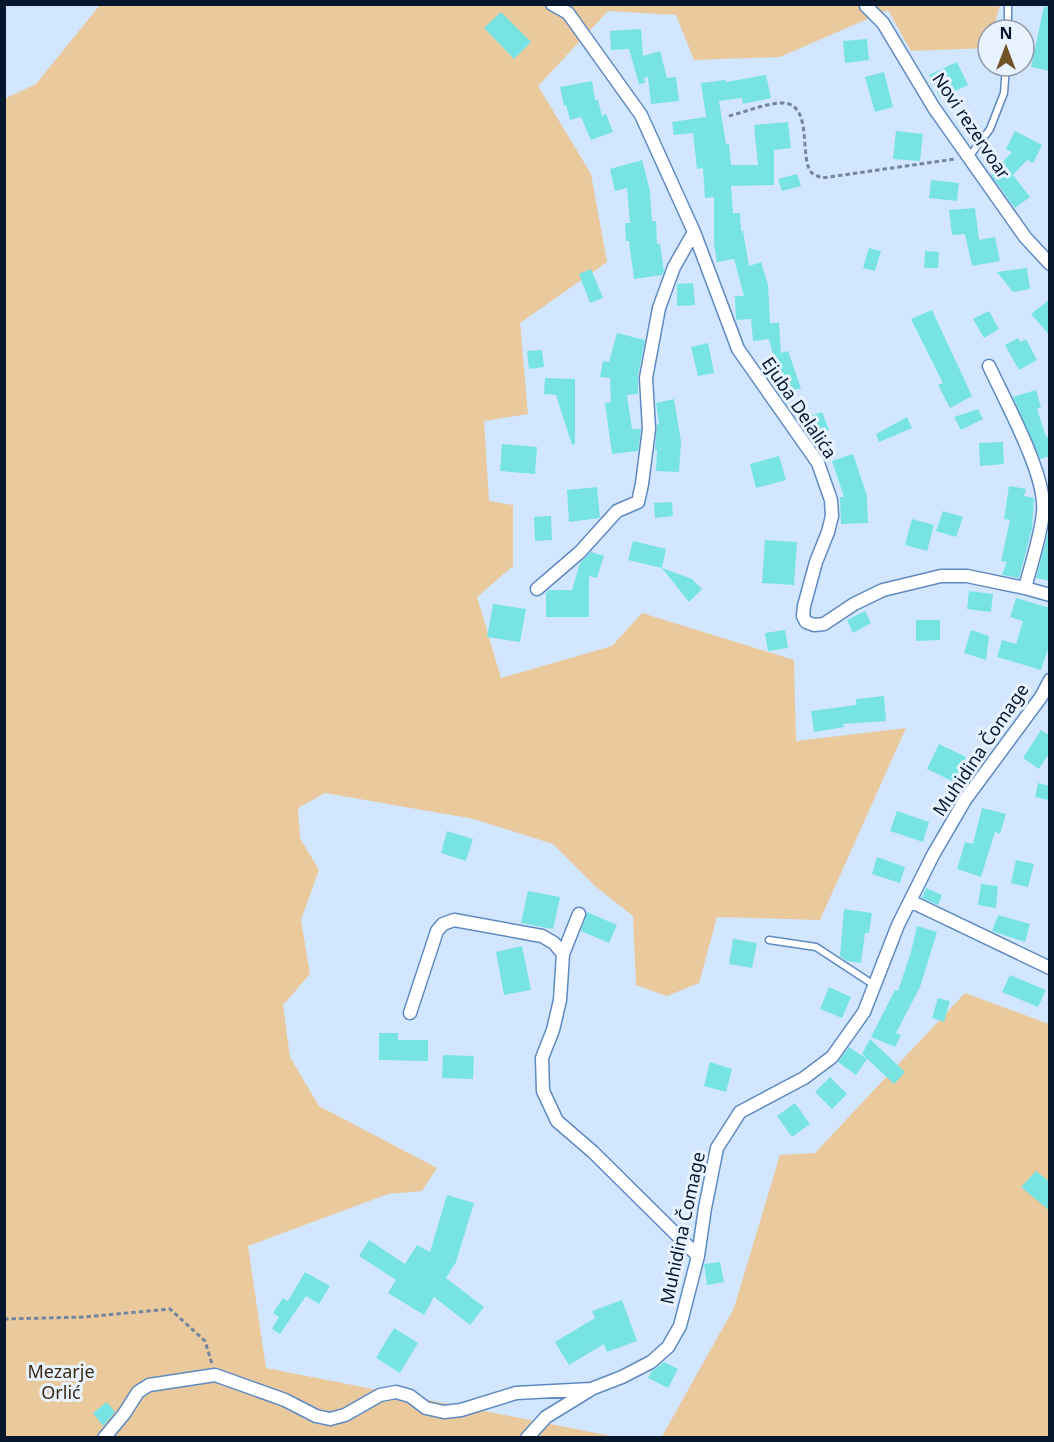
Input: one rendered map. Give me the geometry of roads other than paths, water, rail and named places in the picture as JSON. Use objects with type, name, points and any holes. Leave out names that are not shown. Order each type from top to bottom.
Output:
[{"type":"street","name":"Ejuba Delalića","points":[[552,4],[568,13],[641,115],[694,232],[738,349],[818,463],[831,500],[832,516],[804,606],[803,616],[806,622],[814,626],[824,624],[854,604],[883,590],[941,576],[967,576],[1050,595]]},
{"type":"street","name":"Novi rezervoar","points":[[866,6],[884,23],[934,108],[1025,237],[1050,264]]},
{"type":"street","points":[[537,589],[580,552],[616,511],[638,502],[649,429],[646,378],[659,308],[674,267],[694,232]]},
{"type":"street","points":[[989,366],[1026,447],[1042,489],[1043,512],[1025,588]]},
{"type":"street","name":"Muhidina Čomage","points":[[104,1437],[124,1414],[138,1392],[149,1385],[215,1375],[285,1400],[316,1416],[330,1419],[345,1415],[380,1395],[396,1392],[411,1396],[426,1408],[444,1412],[461,1410],[516,1393],[591,1389],[651,1362],[668,1347],[680,1326],[698,1256],[717,1148],[740,1112],[804,1078],[832,1057],[864,1012],[898,926],[933,855],[965,800],[1041,697],[1050,680]]},
{"type":"street","points":[[910,901],[1050,968]]},
{"type":"street","points":[[579,914],[563,954],[560,999],[553,1030],[542,1058],[543,1091],[557,1121],[593,1152],[698,1256]]},
{"type":"street","points":[[410,1013],[437,931],[443,924],[454,920],[542,936],[554,943],[563,954]]},
{"type":"street","points":[[527,1437],[546,1417],[591,1389]]},
{"type":"lane","points":[[969,157],[990,129],[1004,93],[1005,78]]},
{"type":"lane","points":[[769,940],[816,947],[874,985]]},
{"type":"park label","name":"Mezarje Orlić","points":[[61,1382]]}]
